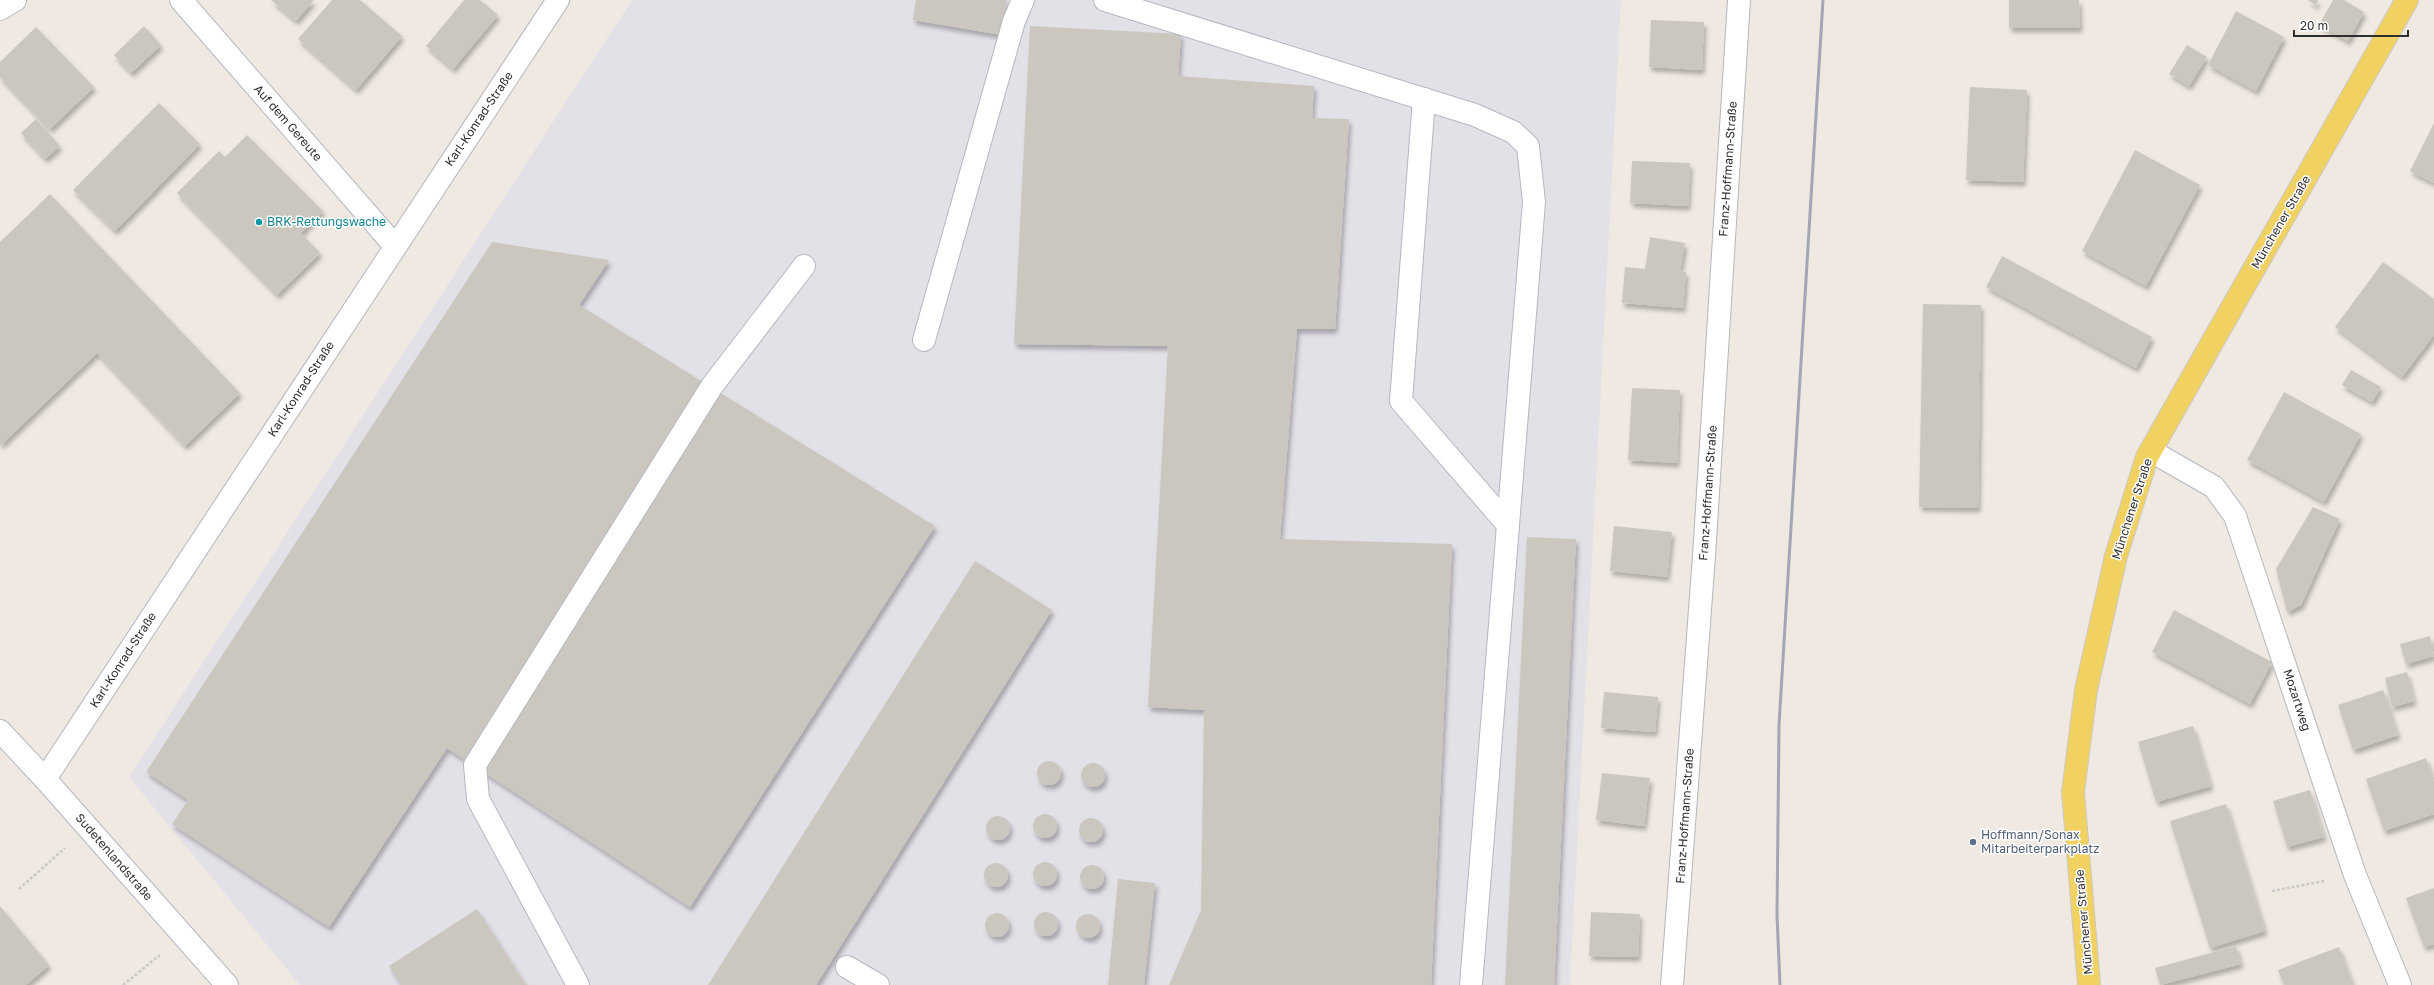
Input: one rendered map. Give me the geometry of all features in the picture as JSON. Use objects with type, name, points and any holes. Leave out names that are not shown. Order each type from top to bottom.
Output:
[{"type":"main road","name":"Münchener Straße","points":[[2089,985],[2073,792],[2086,690],[2116,556],[2151,451],[2407,0]]},
{"type":"street","points":[[0,9],[15,0]]},
{"type":"street","name":"Auf dem Gereute","points":[[181,0],[395,246]]},
{"type":"street","name":"Karl-Konrad-Straße","points":[[45,779],[558,0]]},
{"type":"street","points":[[924,340],[1014,20],[1022,0]]},
{"type":"street","points":[[1105,0],[1475,115],[1513,132],[1528,146],[1534,202],[1471,985]]},
{"type":"street","name":"Franz-Hoffmann-Straße","points":[[1672,985],[1704,556],[1739,0]]},
{"type":"street","points":[[1424,99],[1401,400],[1508,526]]},
{"type":"street","points":[[578,985],[478,799],[475,765],[712,386],[804,266]]},
{"type":"street","name":"Mozartweg","points":[[2151,451],[2214,487],[2235,516],[2355,874],[2400,985]]},
{"type":"street","name":"Sudetenlandstraße","points":[[0,731],[45,779],[226,985]]},
{"type":"street","points":[[847,967],[878,985]]},
{"type":"path","points":[[19,889],[88,828]]},
{"type":"path","points":[[2272,891],[2355,874]]},
{"type":"path","points":[[123,985],[183,936]]},
{"type":"shaded area","points":[[632,0],[1621,0],[1570,985],[300,985],[129,777]]},
{"type":"building","points":[[271,0],[314,0],[296,21]]},
{"type":"building","points":[[332,0],[360,0],[402,36],[356,90],[298,39]]},
{"type":"building","points":[[464,0],[480,0],[498,15],[453,69],[426,46]]},
{"type":"building","points":[[916,0],[1007,0],[1002,35],[913,20]]},
{"type":"building","points":[[2009,0],[2079,0],[2080,28],[2009,28]]},
{"type":"building","points":[[2307,0],[2318,0],[2316,5]]},
{"type":"building","points":[[2333,0],[2344,0],[2364,12],[2348,41],[2319,25]]},
{"type":"building","points":[[2236,11],[2284,37],[2256,91],[2208,65]]},
{"type":"building","points":[[1651,20],[1704,22],[1702,70],[1649,67]]},
{"type":"building","points":[[144,26],[161,45],[131,73],[114,55]]},
{"type":"building","points":[[1030,26],[1181,34],[1178,76],[1314,86],[1312,118],[1349,119],[1335,329],[1297,329],[1280,539],[1452,544],[1431,985],[1169,985],[1201,910],[1204,710],[1148,707],[1168,346],[1014,344]]},
{"type":"building","points":[[36,27],[94,87],[50,129],[0,77],[0,62]]},
{"type":"building","points":[[2187,45],[2207,57],[2189,86],[2169,74]]},
{"type":"building","points":[[1970,87],[2027,90],[2023,182],[1966,180]]},
{"type":"building","points":[[159,103],[200,144],[115,231],[73,190]]},
{"type":"building","points":[[36,119],[60,146],[45,159],[21,133]]},
{"type":"building","points":[[2434,123],[2434,183],[2410,171]]},
{"type":"building","name":"BRK-Rettungswache","points":[[247,135],[323,211],[301,233],[320,253],[277,295],[177,193],[219,151],[225,157]]},
{"type":"building","points":[[2135,150],[2200,185],[2146,286],[2082,251]]},
{"type":"building","points":[[1632,161],[1690,163],[1688,206],[1630,203]]},
{"type":"building","points":[[50,194],[240,393],[185,446],[97,353],[0,446],[0,242]]},
{"type":"building","points":[[1650,237],[1685,243],[1680,271],[1686,272],[1683,308],[1622,303],[1625,267],[1645,269]]},
{"type":"building","points":[[492,242],[609,260],[579,305],[935,526],[690,907],[447,748],[329,927],[172,824],[188,800],[146,772]]},
{"type":"building","points":[[2002,256],[2152,337],[2136,368],[1986,287]]},
{"type":"building","points":[[2383,262],[2434,299],[2434,335],[2402,377],[2335,327]]},
{"type":"building","points":[[1923,304],[1981,305],[1978,508],[1919,507]]},
{"type":"building","points":[[2351,370],[2381,387],[2372,402],[2342,385]]},
{"type":"building","points":[[1632,388],[1680,390],[1677,463],[1628,460]]},
{"type":"building","points":[[2284,392],[2361,434],[2324,502],[2247,460]]},
{"type":"building","points":[[2313,507],[2340,519],[2301,605],[2287,612],[2276,569]]},
{"type":"building","points":[[1614,526],[1672,532],[1667,577],[1610,571]]},
{"type":"building","points":[[1527,537],[1576,539],[1554,985],[1505,985]]},
{"type":"building","points":[[975,561],[1052,610],[816,985],[708,985]]},
{"type":"building","points":[[2174,610],[2272,662],[2250,704],[2152,652]]},
{"type":"building","points":[[2430,636],[2434,656],[2406,664],[2400,644]]},
{"type":"building","points":[[2407,672],[2414,701],[2392,707],[2385,678]]},
{"type":"building","points":[[2383,690],[2398,735],[2353,750],[2338,705]]},
{"type":"building","points":[[1604,692],[1658,697],[1655,732],[1601,728]]},
{"type":"building","points":[[2193,726],[2211,786],[2156,802],[2138,742]]},
{"type":"building","points":[[2426,758],[2434,782],[2434,814],[2384,831],[2366,779]]},
{"type":"building","points":[[1049,761],[1058,764],[1061,773],[1058,782],[1049,785],[1040,782],[1037,773],[1040,764]]},
{"type":"building","points":[[1093,763],[1102,766],[1105,775],[1102,784],[1093,787],[1084,784],[1081,775],[1084,766]]},
{"type":"building","points":[[1602,773],[1650,778],[1644,826],[1596,820]]},
{"type":"building","points":[[2310,790],[2324,837],[2287,847],[2273,801]]},
{"type":"building","points":[[2226,804],[2265,931],[2210,948],[2170,821]]},
{"type":"building","points":[[1045,814],[1054,817],[1057,826],[1054,835],[1045,838],[1036,835],[1033,826],[1036,817]]},
{"type":"building","points":[[998,816],[1007,819],[1010,828],[1007,837],[998,840],[989,837],[986,828],[989,819]]},
{"type":"building","points":[[1091,818],[1100,821],[1103,830],[1100,839],[1091,842],[1082,839],[1079,830],[1082,821]]},
{"type":"building","points":[[1045,862],[1054,865],[1057,874],[1054,883],[1045,886],[1036,883],[1033,874],[1036,865]]},
{"type":"building","points":[[996,863],[1005,866],[1008,875],[1005,884],[996,887],[987,884],[984,875],[987,866]]},
{"type":"building","points":[[1092,865],[1101,868],[1104,877],[1101,886],[1092,889],[1083,886],[1080,877],[1083,868]]},
{"type":"building","points":[[1118,879],[1155,883],[1144,985],[1108,985]]},
{"type":"building","points":[[2434,888],[2434,944],[2424,947],[2406,898]]},
{"type":"building","points":[[0,906],[49,965],[26,985],[0,985]]},
{"type":"building","points":[[477,909],[526,985],[402,985],[389,966]]},
{"type":"building","points":[[1046,912],[1055,915],[1058,924],[1055,933],[1046,936],[1037,933],[1034,924],[1037,915]]},
{"type":"building","points":[[1591,912],[1640,914],[1638,957],[1589,956]]},
{"type":"building","points":[[997,913],[1006,916],[1009,925],[1006,934],[997,937],[988,934],[985,925],[988,916]]},
{"type":"building","points":[[1088,914],[1097,917],[1100,926],[1097,935],[1088,938],[1079,935],[1076,926],[1079,917]]},
{"type":"building","points":[[2236,946],[2241,964],[2160,985],[2155,968]]},
{"type":"building","points":[[2339,947],[2353,985],[2284,985],[2278,970]]},
{"type":"railway","points":[[1780,985],[1777,915],[1779,725],[1823,0]]},
{"type":"place","name":"BRK-Rettungswache","points":[[259,222]]},
{"type":"place","name":"Hoffmann/Sonax Mitarbeiterparkplatz","points":[[1973,842]]}]
